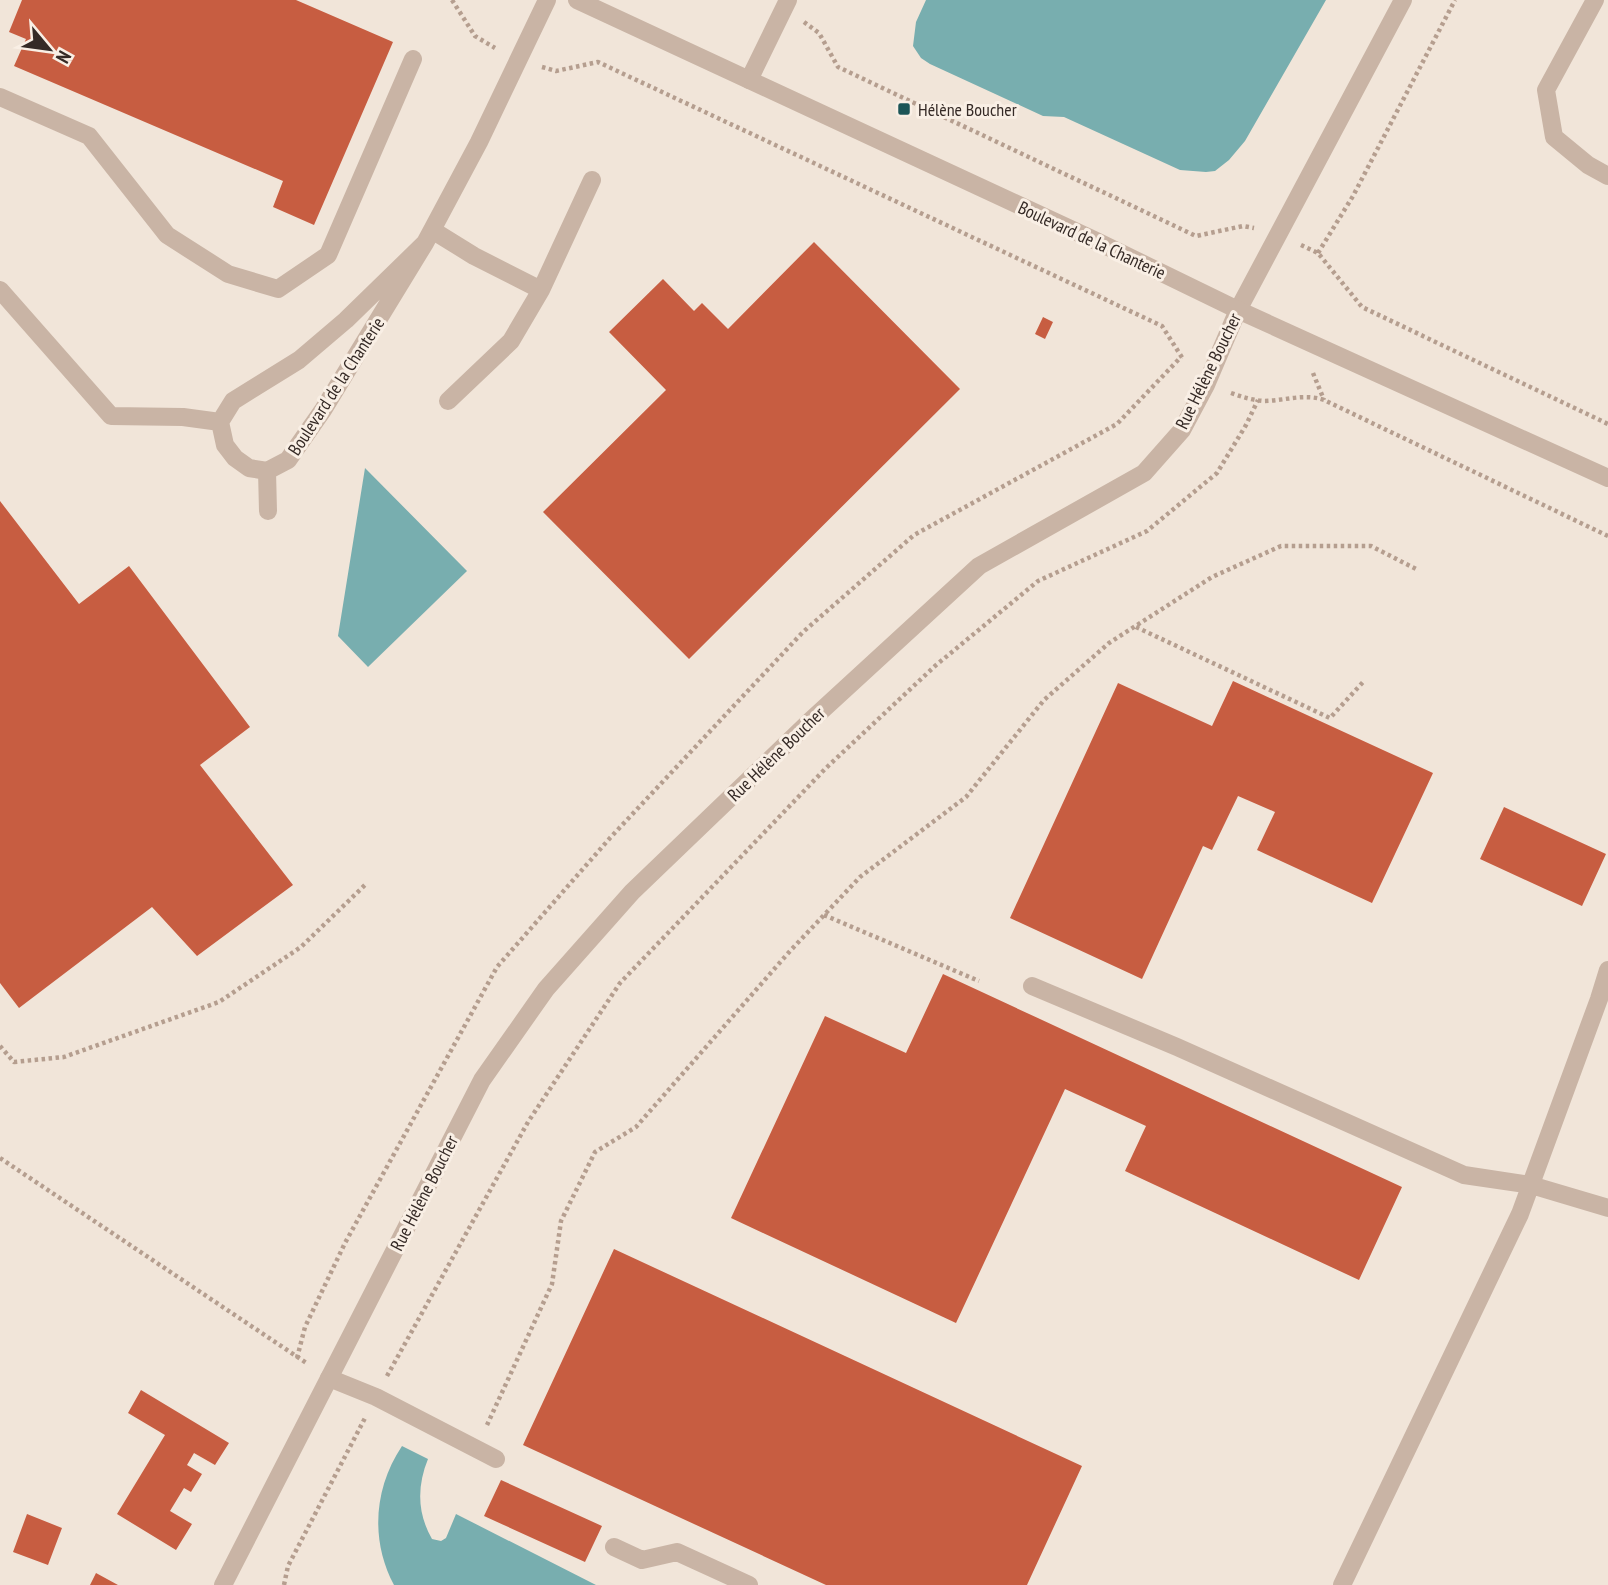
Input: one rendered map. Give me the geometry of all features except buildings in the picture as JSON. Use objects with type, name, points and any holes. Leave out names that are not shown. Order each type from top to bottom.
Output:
[{"type":"street","name":"Boulevard de la Chanterie","points":[[267,471],[288,460],[323,410],[428,237],[479,142],[547,0]]},
{"type":"street","name":"Boulevard de la Chanterie","points":[[577,0],[1094,240],[1238,310],[1608,478]]},
{"type":"street","name":"Rue Hélène Boucher","points":[[223,1585],[482,1080],[546,989],[632,892],[808,723],[979,566],[1144,473],[1182,429],[1206,385],[1238,310],[1403,0]]},
{"type":"street","points":[[1595,0],[1546,90],[1554,137],[1588,165],[1608,176]]},
{"type":"street","points":[[749,80],[786,5]]},
{"type":"street","points":[[0,97],[89,136],[167,235],[228,274],[278,289],[328,255],[413,59]]},
{"type":"street","points":[[448,401],[511,341],[541,290],[592,180]]},
{"type":"street","name":"Boulevard de la Chanterie","points":[[220,422],[233,401],[299,360],[346,320],[428,237]]},
{"type":"street","points":[[428,237],[474,256],[541,290]]},
{"type":"street","points":[[0,290],[111,416],[183,417],[220,422],[225,444],[235,458],[249,468],[267,471],[268,511]]},
{"type":"street","points":[[1342,1585],[1520,1214],[1608,970]]},
{"type":"street","points":[[1032,986],[1177,1047],[1464,1175],[1531,1185],[1608,1209]]},
{"type":"street","points":[[329,1378],[376,1396],[496,1459]]},
{"type":"street","points":[[614,1547],[642,1560],[677,1552],[749,1585]]},
{"type":"path","points":[[452,0],[475,36],[495,48]]},
{"type":"path","points":[[1455,0],[1353,196],[1318,253],[1362,307],[1608,424]]},
{"type":"path","points":[[786,5],[819,33],[838,68],[1196,236],[1242,226]]},
{"type":"path","points":[[545,69],[556,71],[598,62],[1162,326],[1181,357]]},
{"type":"path","points":[[284,1585],[288,1566],[376,1396],[528,1122],[620,983],[826,768],[935,666],[1038,581],[1147,531],[1217,473],[1258,400],[1312,396],[1324,400],[1608,536]]},
{"type":"path","points":[[476,1448],[552,1284],[561,1221],[595,1152],[636,1127],[860,877],[967,797],[1044,700],[1109,643],[1212,578],[1281,546],[1371,546],[1416,569]]},
{"type":"path","points":[[1135,627],[1330,718],[1364,681]]},
{"type":"path","points":[[0,1046],[15,1062],[64,1057],[219,1002],[302,947],[366,884]]},
{"type":"path","points":[[824,915],[979,981]]},
{"type":"path","points":[[0,1158],[298,1358]]},
{"type":"water","points":[[926,0],[1326,0],[1245,141],[1229,160],[1215,171],[1206,172],[1180,170],[1064,117],[1043,116],[930,64],[921,58],[913,46],[916,22]]},
{"type":"water","points":[[365,468],[467,571],[368,667],[338,636]]},
{"type":"water","points":[[402,1446],[428,1459],[420,1499],[423,1519],[432,1539],[441,1541],[446,1538],[456,1514],[596,1585],[394,1585],[381,1550],[378,1514],[386,1479]]},
{"type":"place","name":"Hélène Boucher","points":[[904,109]]}]
